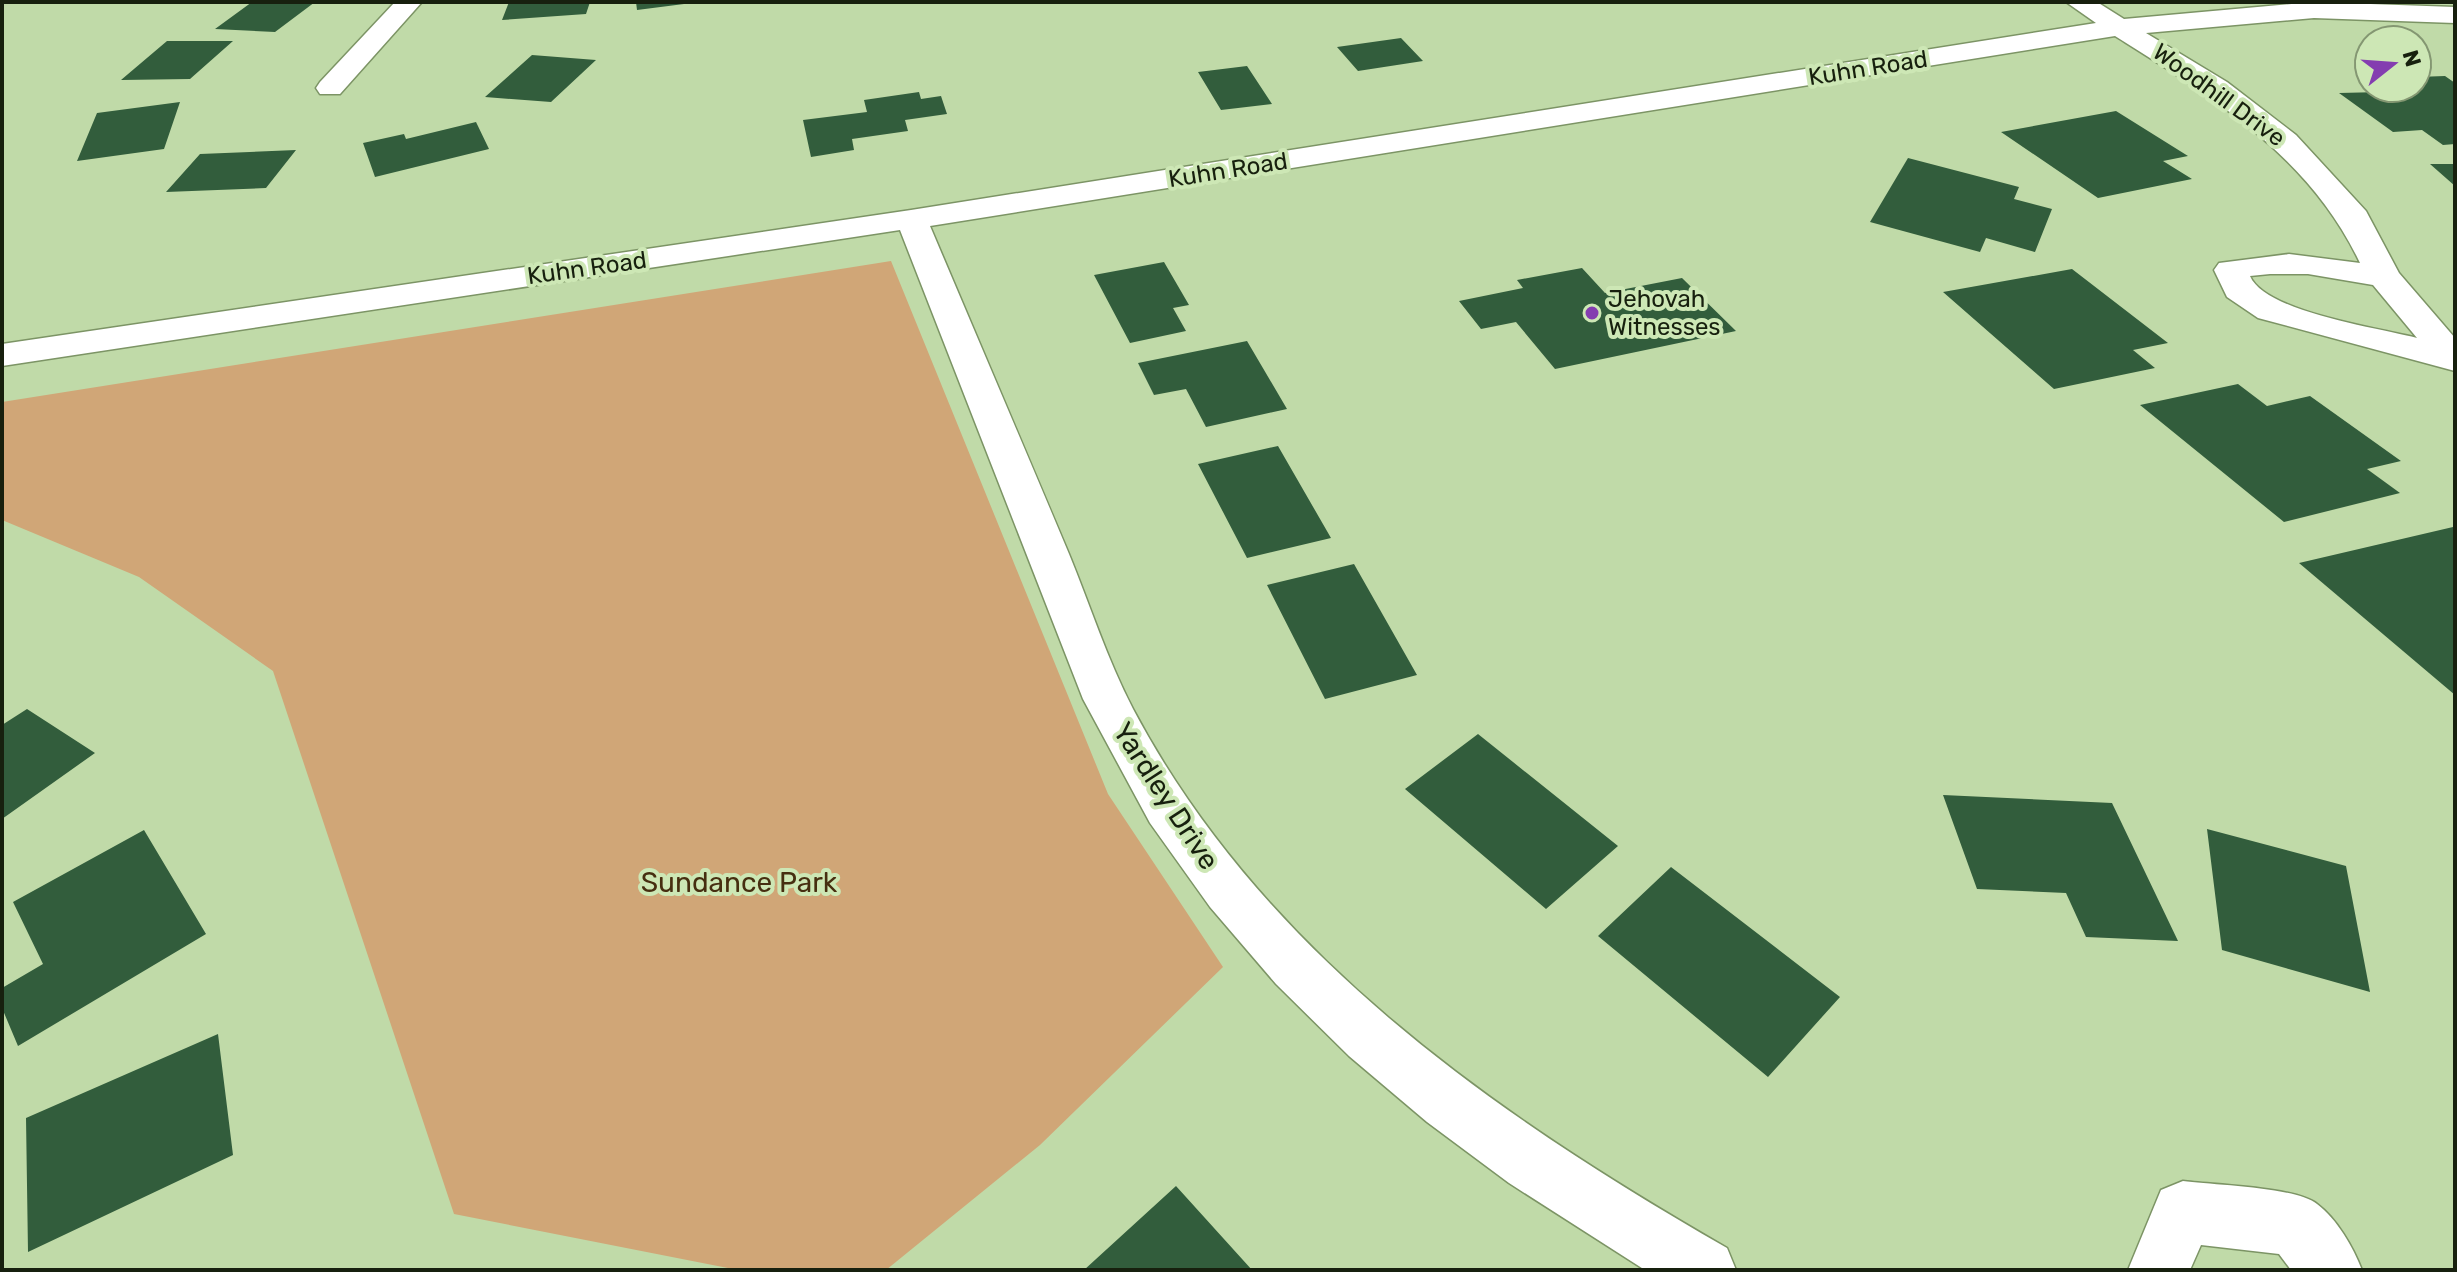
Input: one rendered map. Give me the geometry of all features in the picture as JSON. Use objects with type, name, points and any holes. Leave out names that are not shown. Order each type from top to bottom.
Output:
[{"type":"street","points":[[330,88],[409,2]]},
{"type":"street","name":"Woodhill Drive","points":[[2079,2],[2217,88],[2286,141],[2355,218],[2384,277],[2453,358]]},
{"type":"street","name":"Kuhn Road","points":[[2,355],[911,219],[2122,27],[2314,10],[2455,15]]},
{"type":"street","name":"Yardley Drive","points":[[911,219],[1115,718],[1193,847],[1306,980],[1413,1077],[1521,1160],[1705,1270]]},
{"type":"street","points":[[2384,277],[2305,262],[2259,263],[2231,270],[2239,290],[2270,311],[2453,358]]},
{"type":"street","points":[[2159,1270],[2183,1212],[2295,1225],[2331,1270]]},
{"type":"green space","name":"Sundance Park","points":[[891,261],[1108,794],[1223,967],[1040,1145],[886,1270],[738,1270],[454,1214],[273,671],[139,577],[2,520],[2,402]]},
{"type":"building","points":[[252,2],[315,2],[275,32],[215,29]]},
{"type":"building","points":[[509,2],[590,2],[586,14],[502,20]]},
{"type":"building","points":[[636,2],[683,2],[684,4],[637,10]]},
{"type":"building","points":[[1401,38],[1423,61],[1358,71],[1337,47]]},
{"type":"building","points":[[167,41],[233,41],[190,79],[121,80]]},
{"type":"building","points":[[532,55],[596,60],[551,102],[485,97]]},
{"type":"building","points":[[1247,66],[1272,104],[1221,110],[1198,72]]},
{"type":"building","points":[[2433,76],[2445,76],[2455,83],[2455,144],[2443,145],[2422,130],[2393,132],[2354,104],[2433,104]]},
{"type":"building","points":[[919,92],[921,99],[941,96],[947,114],[905,120],[908,131],[852,139],[854,150],[811,157],[803,120],[867,112],[864,100]]},
{"type":"building","points":[[2339,93],[2353,93],[2353,103]]},
{"type":"building","points":[[180,102],[164,149],[77,161],[97,113]]},
{"type":"building","points":[[2116,111],[2188,156],[2163,161],[2192,179],[2098,198],[2001,132]]},
{"type":"building","points":[[476,122],[489,149],[375,177],[363,143],[404,134],[406,139]]},
{"type":"building","points":[[296,150],[266,188],[166,192],[200,154]]},
{"type":"building","points":[[1908,158],[2019,187],[2014,199],[2052,209],[2035,252],[1986,238],[1980,252],[1870,222]]},
{"type":"building","points":[[2430,164],[2455,164],[2455,186]]},
{"type":"building","points":[[1164,262],[1189,305],[1173,308],[1186,331],[1130,343],[1094,275]]},
{"type":"building","name":"Jehovah Witnesses","points":[[1582,268],[1605,293],[1682,278],[1736,331],[1555,369],[1516,322],[1481,329],[1459,301],[1523,288],[1517,280]]},
{"type":"building","points":[[2072,269],[2168,343],[2133,350],[2155,368],[2054,389],[1943,292]]},
{"type":"building","points":[[1247,341],[1287,409],[1206,427],[1186,389],[1154,395],[1138,363]]},
{"type":"building","points":[[2238,384],[2267,406],[2310,396],[2401,461],[2367,469],[2400,493],[2284,522],[2140,405]]},
{"type":"building","points":[[1278,446],[1331,538],[1247,558],[1198,464]]},
{"type":"building","points":[[2455,528],[2455,695],[2299,563]]},
{"type":"building","points":[[1354,564],[1417,675],[1325,699],[1267,585]]},
{"type":"building","points":[[27,709],[95,753],[2,819],[2,725]]},
{"type":"building","points":[[1478,734],[1618,846],[1546,909],[1405,789]]},
{"type":"building","points":[[1943,795],[2112,803],[2178,941],[2086,937],[2066,893],[1977,889]]},
{"type":"building","points":[[2207,829],[2346,866],[2370,992],[2222,950]]},
{"type":"building","points":[[144,830],[206,934],[18,1046],[2,1008],[2,988],[43,964],[13,902]]},
{"type":"building","points":[[1671,867],[1840,997],[1768,1077],[1598,936]]},
{"type":"building","points":[[218,1034],[233,1155],[28,1252],[26,1118]]},
{"type":"building","points":[[1176,1186],[1252,1270],[1084,1270]]},
{"type":"place","name":"Jehovah Witnesses","points":[[1592,313]]}]
